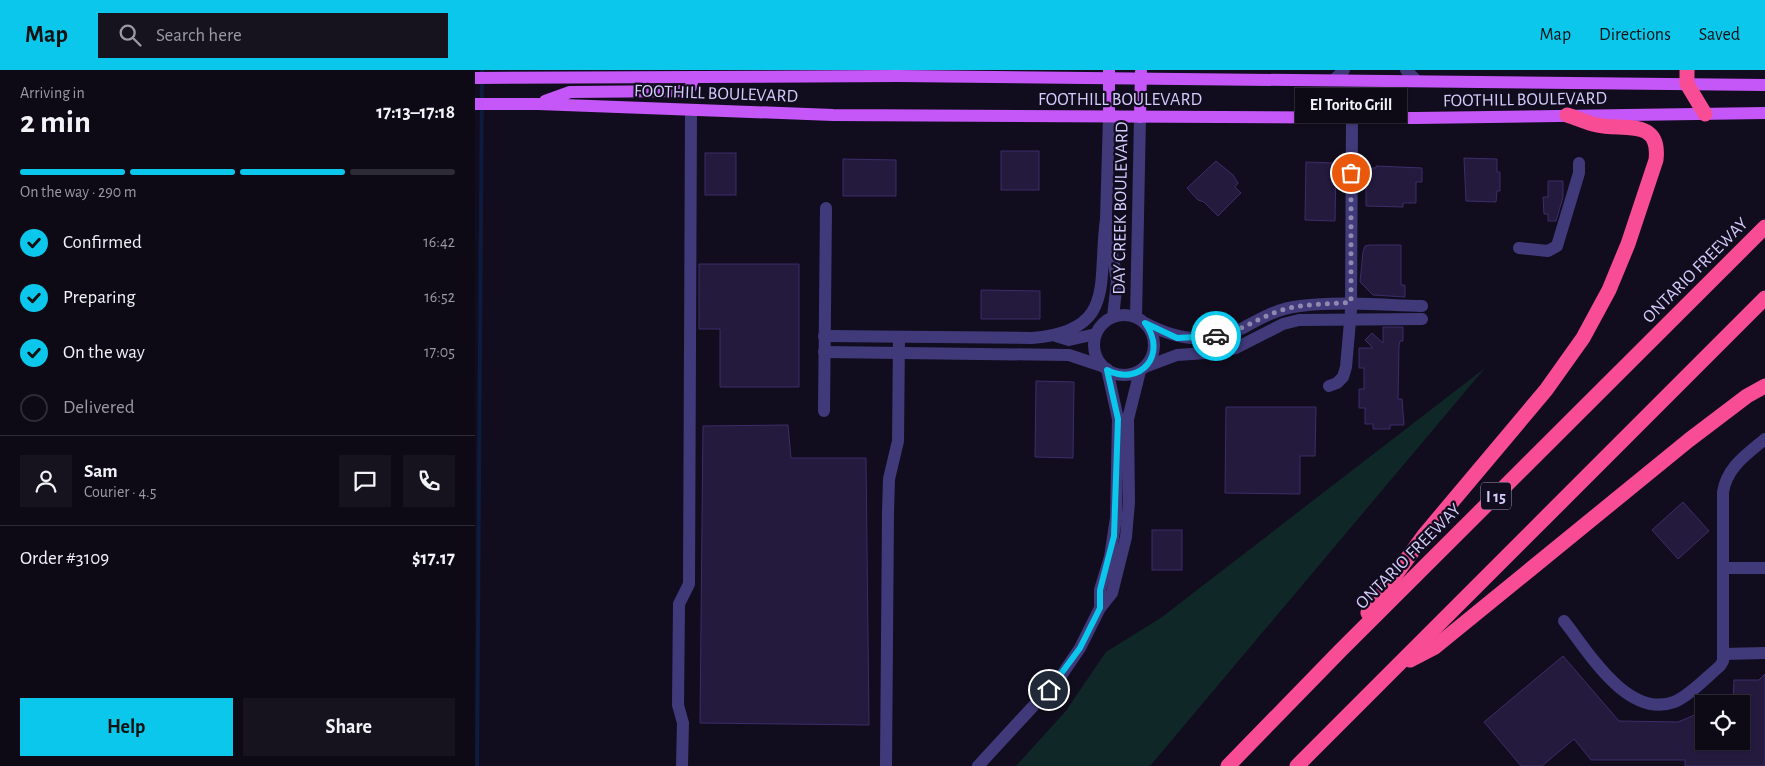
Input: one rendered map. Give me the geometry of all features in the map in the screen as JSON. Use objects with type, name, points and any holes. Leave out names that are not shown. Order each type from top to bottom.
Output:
[{"type":"highway","points":[[1687,77],[1705,114]]},
{"type":"highway","points":[[1340,651],[1425,534],[1566,364],[1583,338],[1609,290],[1628,244],[1656,160],[1657,148],[1649,134],[1635,126],[1598,126],[1567,115]]},
{"type":"highway","name":"ONTARIO FREEWAY","points":[[1228,766],[1340,651],[1765,227]]},
{"type":"highway","points":[[1297,766],[1765,298]]},
{"type":"highway","points":[[1397,666],[1435,647],[1689,440],[1747,396],[1765,386]]},
{"type":"main road","points":[[1048,78],[1061,70]]},
{"type":"main road","points":[[1183,70],[1197,79]]},
{"type":"main road","name":"FOOTHILL BOULEVARD","points":[[475,78],[856,73],[1048,78],[1141,74],[1197,79],[1334,80],[1687,77],[1765,86]]},
{"type":"main road","points":[[537,104],[570,92],[686,91],[691,87],[693,74]]},
{"type":"main road","name":"DAY CREEK BOULEVARD","points":[[1109,74],[1109,116]]},
{"type":"main road","name":"DAY CREEK BOULEVARD","points":[[1140,116],[1141,74]]},
{"type":"main road","name":"FOOTHILL BOULEVARD","points":[[475,104],[537,104],[827,115],[1416,118],[1765,113]]},
{"type":"street","points":[[1334,80],[1344,70]]},
{"type":"street","points":[[1406,70],[1416,80]]},
{"type":"street","points":[[682,766],[683,724],[678,704],[679,604],[689,584],[691,110]]},
{"type":"street","name":"DAY CREEK BOULEVARD","points":[[1109,116],[1106,219],[1117,281],[1113,317]]},
{"type":"street","name":"DAY CREEK BOULEVARD","points":[[1140,116],[1140,320]]},
{"type":"street","points":[[1329,386],[1337,384],[1343,377],[1346,367],[1351,302],[1352,117]]},
{"type":"street","points":[[1519,248],[1548,251],[1557,246],[1579,173],[1579,163]]},
{"type":"street","points":[[824,411],[826,208]]},
{"type":"street","points":[[1056,336],[1083,322],[1094,312],[1099,300],[1103,277],[1102,245],[1106,219]]},
{"type":"street","points":[[1100,608],[1100,590],[1110,557],[1116,518],[1118,419],[1105,368],[1095,351],[1096,334],[1106,321],[1113,317],[1128,315],[1177,338],[1204,338],[1232,332],[1275,313],[1297,306],[1351,302],[1367,305],[1422,306]]},
{"type":"street","points":[[824,352],[1069,355],[1123,375],[1143,369],[1177,354],[1221,352],[1236,348],[1283,324],[1299,320],[1422,319]]},
{"type":"street","points":[[978,766],[1061,676],[1080,648],[1100,608],[1112,594],[1126,537],[1129,502],[1128,419],[1143,369],[1154,350],[1154,340],[1140,320]]},
{"type":"street","points":[[824,336],[1032,338],[1056,336],[1069,340],[1096,334]]},
{"type":"street","points":[[886,766],[889,479],[897,442],[899,337]]},
{"type":"street","points":[[1564,621],[1619,690],[1651,704],[1677,702],[1719,666],[1723,660],[1723,492],[1725,479],[1731,468],[1765,439]]},
{"type":"street","points":[[1723,568],[1765,568]]},
{"type":"street","points":[[1723,654],[1765,653]]},
{"type":"green space","points":[[1485,368],[1150,766],[1016,766],[1065,712],[1106,652],[1162,617]]},
{"type":"building","points":[[1001,151],[1039,151],[1039,190],[1001,190]]},
{"type":"building","points":[[705,153],[736,153],[736,195],[705,195]]},
{"type":"building","points":[[1464,158],[1497,159],[1497,172],[1500,172],[1500,191],[1497,191],[1496,202],[1466,201]]},
{"type":"building","points":[[843,159],[896,160],[896,196],[843,196]]},
{"type":"building","points":[[1216,161],[1233,175],[1238,183],[1235,187],[1241,193],[1218,216],[1204,202],[1198,200],[1187,188]]},
{"type":"building","points":[[1306,162],[1336,163],[1335,221],[1305,220]]},
{"type":"building","points":[[1376,166],[1422,168],[1422,182],[1416,182],[1416,203],[1403,203],[1403,207],[1366,206],[1366,168],[1376,168]]},
{"type":"building","points":[[1548,181],[1563,181],[1563,197],[1556,221],[1548,221],[1548,214],[1544,214],[1543,197],[1548,197]]},
{"type":"building","points":[[1401,245],[1401,285],[1405,285],[1405,297],[1373,295],[1360,282],[1363,252],[1365,246]]},
{"type":"building","points":[[699,264],[799,264],[799,387],[720,387],[720,329],[699,329]]},
{"type":"building","points":[[981,290],[1040,291],[1040,319],[981,319]]},
{"type":"building","points":[[1383,327],[1403,327],[1403,341],[1400,341],[1399,346],[1398,399],[1402,399],[1404,425],[1390,425],[1390,429],[1373,429],[1373,424],[1365,424],[1365,408],[1359,408],[1359,389],[1364,389],[1364,368],[1359,368],[1359,348],[1373,348],[1365,340],[1372,333],[1383,343]]},
{"type":"building","points":[[1036,381],[1074,382],[1073,458],[1035,457]]},
{"type":"building","points":[[1226,407],[1316,407],[1315,456],[1300,456],[1300,494],[1225,493]]},
{"type":"building","points":[[788,425],[791,458],[866,458],[869,725],[700,723],[703,426]]},
{"type":"building","points":[[1683,502],[1709,531],[1678,559],[1652,530]]},
{"type":"building","points":[[1152,530],[1182,530],[1182,570],[1152,570]]},
{"type":"building","points":[[1563,656],[1619,721],[1678,722],[1695,715],[1695,750],[1750,750],[1750,695],[1733,695],[1734,680],[1759,680],[1765,674],[1765,766],[1685,766],[1685,760],[1591,760],[1574,739],[1542,766],[1521,766],[1484,722]]},
{"type":"waterway","points":[[477,766],[482,70]]},
{"type":"way so far","points":[[1216,336],[1241,329],[1260,318],[1297,306],[1351,302],[1351,173]]},
{"type":"place","name":"El Torito Grill","points":[[1351,173]]},
{"type":"route","points":[[1049,690],[1080,648],[1100,608],[1100,590],[1114,536],[1118,463],[1118,419],[1107,370],[1123,375],[1132,374],[1145,367],[1151,359],[1154,350],[1154,340],[1151,331],[1145,323],[1177,338],[1216,336]]}]
